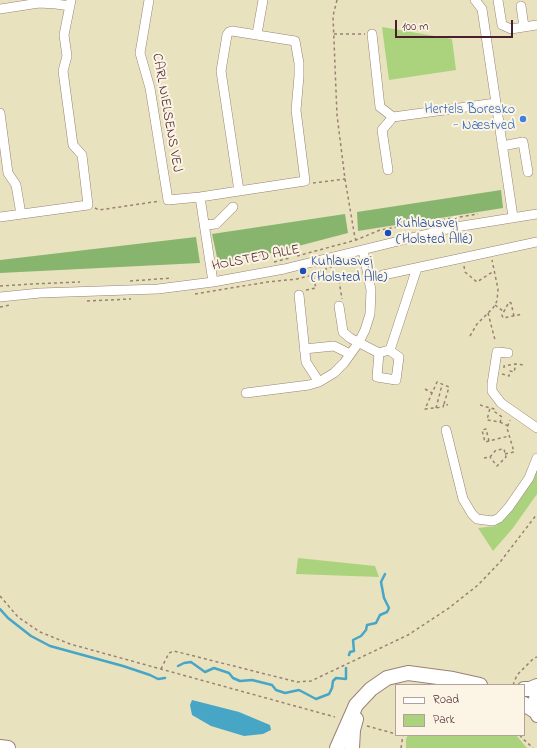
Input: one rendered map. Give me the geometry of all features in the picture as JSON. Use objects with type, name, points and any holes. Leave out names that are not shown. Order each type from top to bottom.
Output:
[{"type":"highway","points":[[337,748],[356,706],[371,689],[387,678],[408,673],[453,679],[476,684]]},
{"type":"highway","points":[[352,748],[353,730],[360,709],[374,693],[389,683],[408,678],[449,684]]},
{"type":"highway","points":[[525,689],[530,689],[537,686]]},
{"type":"highway","points":[[0,747],[8,748]]},
{"type":"main road","points":[[532,710],[537,690]]},
{"type":"street","name":"CARL NIELSENS VEJ","points":[[149,0],[140,53],[150,88],[168,200]]},
{"type":"street","points":[[257,34],[263,0]]},
{"type":"street","points":[[475,0],[482,9],[513,217]]},
{"type":"street","points":[[498,0],[502,25],[511,29],[537,25]]},
{"type":"street","points":[[0,9],[39,3],[70,3],[64,35],[67,56],[63,71],[73,145],[82,155],[88,206],[0,217]]},
{"type":"street","points":[[521,6],[524,27]]},
{"type":"street","points":[[168,200],[200,197],[306,181],[296,110],[299,63],[295,41],[232,30],[228,32],[227,35],[221,71],[238,191]]},
{"type":"street","points":[[372,34],[380,106],[393,117]]},
{"type":"street","points":[[388,170],[382,130],[393,117],[496,102]]},
{"type":"street","points":[[0,113],[8,173],[16,185],[22,214]]},
{"type":"street","points":[[502,146],[523,142],[528,172]]},
{"type":"street","points":[[200,197],[213,282]]},
{"type":"street","points":[[205,225],[216,224],[233,207]]},
{"type":"street","name":"HOLSTED ALLE","points":[[0,297],[40,292],[158,289],[243,278],[311,263],[456,227],[537,214]]},
{"type":"street","points":[[383,275],[537,242]]},
{"type":"street","points":[[246,393],[309,385],[319,382],[334,373],[344,363],[359,342],[370,314],[372,300],[371,290],[363,250]]},
{"type":"street","points":[[339,306],[343,332],[379,353],[389,350],[417,268]]},
{"type":"street","points":[[299,295],[307,365],[319,382]]},
{"type":"street","points":[[304,349],[334,346],[350,354]]},
{"type":"street","points":[[379,353],[377,377],[396,380],[399,357],[389,350]]},
{"type":"street","points":[[508,353],[497,352],[492,387],[494,395],[512,411],[537,428]]},
{"type":"street","points":[[446,430],[462,499],[477,519],[493,521],[499,518],[509,507],[528,478],[537,458]]},
{"type":"path","points":[[337,0],[333,16],[337,115],[345,178],[356,240],[363,250]]},
{"type":"path","points":[[334,34],[372,34]]},
{"type":"path","points":[[306,181],[312,184],[345,178]]},
{"type":"path","points":[[88,206],[99,210],[168,200]]},
{"type":"path","points":[[273,262],[356,240],[380,230],[480,214]]},
{"type":"path","points":[[470,336],[477,324],[495,305],[499,293],[491,252]]},
{"type":"path","points":[[462,258],[465,272],[477,282],[494,271]]},
{"type":"path","points":[[326,259],[339,280],[342,301],[339,306]]},
{"type":"path","points":[[299,295],[306,290],[316,288],[311,263]]},
{"type":"path","points":[[128,281],[174,278]]},
{"type":"path","points":[[0,286],[83,282]]},
{"type":"path","points":[[514,316],[511,303],[509,302],[502,314],[503,318],[514,316],[523,314]]},
{"type":"path","points":[[495,305],[504,311]]},
{"type":"path","points":[[488,313],[495,340]]},
{"type":"path","points":[[516,364],[514,372],[510,371],[509,376],[502,374],[504,366],[516,364],[524,365]]},
{"type":"path","points":[[449,390],[443,407],[425,409],[437,382],[449,387],[449,390],[452,391]]},
{"type":"path","points":[[436,408],[443,384]]},
{"type":"path","points":[[425,389],[432,393]]},
{"type":"path","points":[[444,404],[448,405]]},
{"type":"path","points":[[480,405],[495,409],[495,412],[502,417],[500,422]]},
{"type":"path","points":[[490,408],[487,420],[500,422],[508,426]]},
{"type":"path","points":[[505,454],[514,452],[507,428],[512,411]]},
{"type":"path","points":[[489,441],[486,429],[482,430],[485,442],[489,441],[509,436]]},
{"type":"path","points":[[484,458],[490,457],[496,450],[504,449],[506,457],[497,466],[490,457]]},
{"type":"path","points":[[162,669],[169,653],[174,651],[297,682],[311,681],[408,635],[449,608],[478,585],[502,561],[537,514]]},
{"type":"path","points":[[0,596],[18,617],[40,632],[70,644],[335,717]]},
{"type":"path","points":[[513,684],[517,675],[534,658],[537,657]]},
{"type":"path","points":[[367,726],[395,734]]},
{"type":"path","points":[[401,748],[403,736]]},
{"type":"path","points":[[521,736],[533,748]]},
{"type":"green space","points":[[382,27],[452,39],[456,70],[389,80]]},
{"type":"green space","points":[[501,190],[503,208],[358,231],[357,212]]},
{"type":"green space","points":[[345,214],[348,233],[264,255],[218,262],[212,234]]},
{"type":"green space","points":[[196,237],[200,263],[0,273],[0,260]]},
{"type":"green space","points":[[537,466],[537,494],[513,528],[493,551],[478,528],[496,526],[514,506]]},
{"type":"green space","points":[[298,558],[375,566],[379,577],[296,574]]},
{"type":"green space","points":[[408,736],[517,736],[527,748],[406,748]]},
{"type":"water","points":[[192,700],[239,712],[270,725],[271,730],[263,734],[244,736],[211,726],[192,715],[190,705]]},
{"type":"waterway","points":[[349,655],[350,652],[354,651],[353,640],[361,636],[366,630],[367,625],[376,623],[380,615],[387,612],[389,608],[384,598],[381,582],[385,574]]},
{"type":"waterway","points":[[0,609],[8,618],[31,636],[50,646],[123,666],[158,679],[165,678]]},
{"type":"waterway","points":[[178,666],[191,662],[205,672],[214,668],[229,673],[233,678],[240,681],[252,680],[272,685],[276,690],[285,693],[299,690],[316,699],[329,694],[333,681],[336,678],[346,679],[346,668]]},
{"type":"place","name":"Hertels Boresko - Næstved","points":[[523,119]]},
{"type":"place","name":"Kuhlausvej (Holsted Allé)","points":[[388,233]]},
{"type":"place","name":"Kuhlausvej (Holsted Alle)","points":[[303,271]]}]
